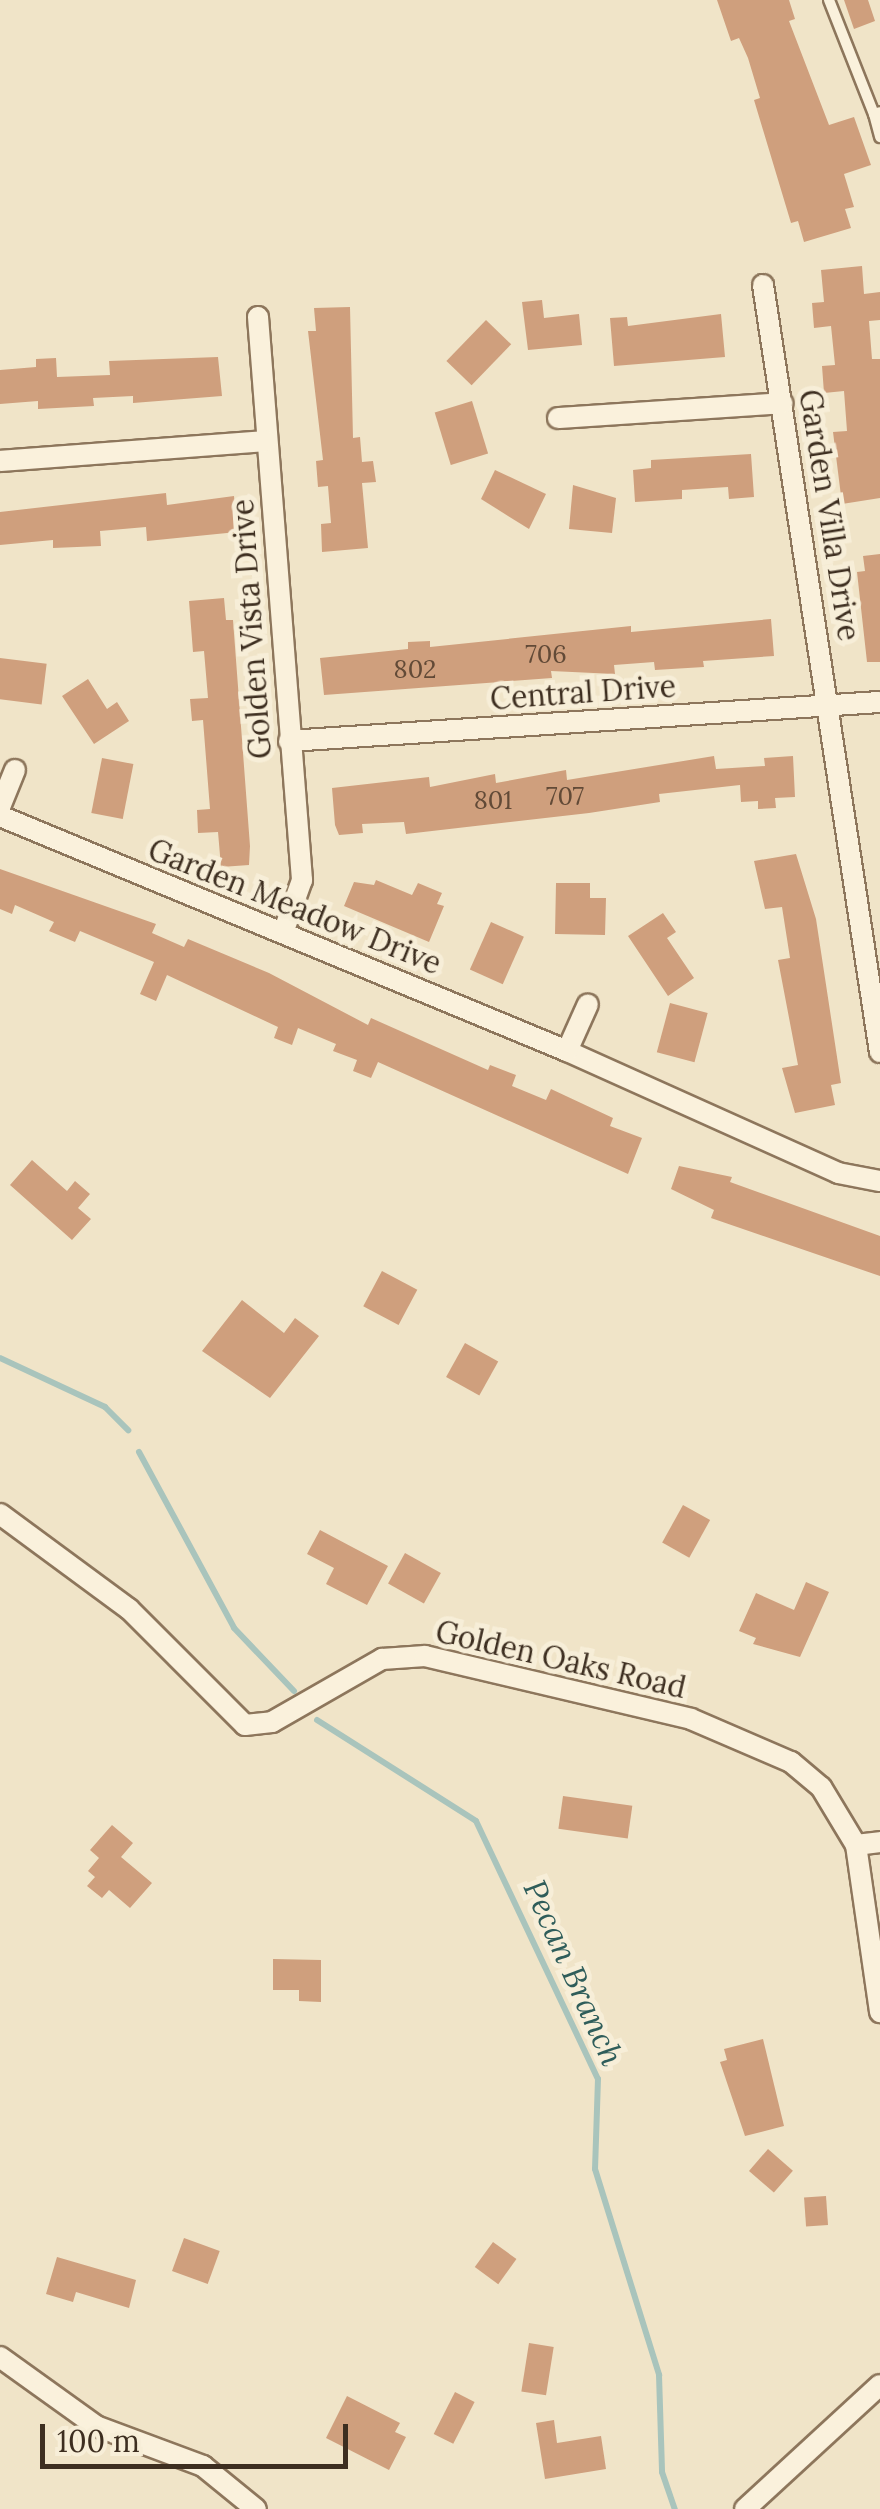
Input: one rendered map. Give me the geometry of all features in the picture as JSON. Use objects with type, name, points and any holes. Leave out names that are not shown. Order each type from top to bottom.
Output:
[{"type":"street","name":"Garden Villa Drive","points":[[763,284],[880,1052]]},
{"type":"street","name":"Golden Vista Drive","points":[[258,317],[302,880],[283,933]]},
{"type":"street","points":[[558,418],[782,404]]},
{"type":"street","points":[[0,461],[266,441]]},
{"type":"street","name":"Central Drive","points":[[289,741],[880,702]]},
{"type":"street","points":[[0,807],[15,770]]},
{"type":"street","name":"Garden Meadow Drive","points":[[0,816],[567,1051],[838,1173],[880,1181]]},
{"type":"street","points":[[567,1051],[588,1004]]},
{"type":"street","name":"Golden Oaks Road","points":[[0,1514],[129,1610],[235,1721],[264,1724],[382,1659],[426,1656],[736,1734],[791,1762],[821,1787],[856,1845]]},
{"type":"street","points":[[880,1842],[856,1845],[880,2012]]},
{"type":"street","points":[[0,2357],[96,2426],[203,2466],[256,2509]]},
{"type":"street","points":[[745,2509],[880,2385]]},
{"type":"lane","points":[[829,0],[877,113],[880,137]]},
{"type":"building","points":[[717,0],[789,0],[795,19],[789,21],[829,125],[854,117],[871,165],[844,174],[854,207],[845,209],[851,228],[804,242],[798,221],[791,223],[754,100],[760,98],[748,58],[739,38],[731,41]]},
{"type":"building","points":[[844,0],[868,0],[875,21],[854,29]]},
{"type":"building","points":[[862,266],[864,294],[880,292],[880,320],[869,321],[872,359],[880,359],[880,498],[842,504],[833,432],[847,431],[844,391],[824,393],[822,366],[835,365],[831,326],[814,328],[812,303],[824,302],[821,270]]},
{"type":"building","points":[[542,300],[544,318],[579,314],[582,345],[528,350],[522,302]]},
{"type":"building","points":[[350,307],[353,438],[360,437],[362,462],[373,461],[376,482],[362,483],[368,548],[322,552],[321,524],[331,523],[328,486],[318,487],[316,461],[323,460],[308,331],[316,331],[314,308]]},
{"type":"building","points":[[721,314],[725,357],[614,366],[610,318],[627,317],[628,326]]},
{"type":"building","points":[[486,320],[511,344],[472,385],[446,361]]},
{"type":"building","points":[[218,357],[222,396],[133,403],[133,396],[93,398],[94,406],[38,409],[38,401],[0,404],[0,370],[36,367],[36,359],[56,358],[57,377],[110,375],[109,361]]},
{"type":"building","points":[[472,401],[488,454],[451,465],[435,412]]},
{"type":"building","points":[[751,454],[754,497],[729,499],[728,487],[682,490],[682,499],[635,502],[633,470],[651,468],[651,460]]},
{"type":"building","points":[[495,470],[546,494],[529,529],[481,499]]},
{"type":"building","points":[[573,485],[616,498],[612,533],[569,529]]},
{"type":"building","points":[[166,493],[167,505],[234,496],[237,532],[147,541],[146,527],[100,531],[101,546],[53,548],[53,540],[0,545],[0,512]]},
{"type":"building","points":[[880,554],[880,662],[867,662],[857,572],[865,571],[863,556]]},
{"type":"building","points":[[224,598],[226,620],[233,620],[250,846],[249,865],[221,867],[218,832],[198,833],[197,810],[210,809],[203,720],[192,721],[190,699],[208,698],[204,651],[193,652],[189,601]]},
{"type":"building","points":[[771,619],[774,656],[703,661],[704,667],[655,670],[654,662],[614,665],[615,674],[551,671],[552,678],[324,695],[320,658],[408,649],[408,642],[430,641],[430,647],[631,626],[631,632]]},
{"type":"building","points":[[0,658],[47,664],[42,704],[0,699]]},
{"type":"building","points":[[88,679],[107,709],[117,702],[129,721],[94,744],[62,696]]},
{"type":"building","points":[[714,756],[716,769],[765,766],[764,758],[793,756],[795,797],[775,798],[776,808],[758,809],[758,801],[741,802],[740,785],[659,794],[660,802],[589,813],[406,834],[404,822],[362,824],[363,833],[339,835],[335,825],[332,788],[429,777],[430,787],[495,774],[496,783],[566,770],[567,780]]},
{"type":"building","points":[[102,758],[133,764],[123,819],[91,813]]},
{"type":"building","points":[[796,854],[816,919],[841,1083],[831,1085],[835,1105],[795,1113],[782,1068],[798,1065],[778,960],[790,958],[782,907],[765,909],[754,861]]},
{"type":"building","points":[[0,869],[156,924],[152,933],[184,947],[188,939],[269,973],[368,1025],[371,1018],[488,1070],[490,1065],[516,1075],[512,1086],[546,1100],[551,1089],[613,1118],[610,1126],[642,1138],[628,1174],[378,1062],[371,1078],[353,1071],[357,1060],[333,1051],[336,1044],[298,1028],[292,1045],[274,1038],[278,1027],[167,975],[156,1001],[140,994],[154,962],[80,931],[75,942],[49,931],[54,922],[15,905],[12,914],[0,909]]},
{"type":"building","points":[[376,880],[412,895],[418,883],[442,893],[437,904],[444,906],[429,942],[344,906],[354,882],[374,885]]},
{"type":"building","points":[[556,883],[590,883],[590,898],[606,898],[605,935],[555,934]]},
{"type":"building","points":[[663,913],[676,932],[667,938],[694,978],[668,996],[628,936]]},
{"type":"building","points":[[491,922],[524,937],[503,984],[470,970]]},
{"type":"building","points":[[670,1003],[708,1013],[694,1062],[657,1052]]},
{"type":"building","points":[[32,1160],[67,1191],[75,1181],[90,1194],[78,1208],[91,1219],[72,1240],[10,1185]]},
{"type":"building","points":[[679,1166],[732,1177],[730,1182],[880,1236],[880,1276],[711,1218],[714,1210],[671,1189]]},
{"type":"building","points":[[382,1271],[417,1290],[399,1325],[363,1306]]},
{"type":"building","points":[[242,1300],[284,1333],[295,1318],[319,1336],[270,1398],[202,1351]]},
{"type":"building","points":[[465,1343],[498,1361],[479,1396],[446,1377]]},
{"type":"building","points":[[683,1505],[710,1520],[689,1558],[662,1543]]},
{"type":"building","points":[[320,1530],[388,1566],[367,1605],[326,1584],[334,1568],[307,1554]]},
{"type":"building","points":[[405,1553],[441,1573],[424,1603],[388,1584]]},
{"type":"building","points":[[806,1582],[829,1592],[800,1657],[753,1644],[756,1638],[739,1631],[756,1593],[794,1610]]},
{"type":"building","points":[[563,1796],[632,1806],[628,1838],[558,1829]]},
{"type":"building","points":[[112,1825],[133,1843],[121,1857],[152,1883],[130,1908],[109,1890],[102,1898],[87,1886],[95,1877],[88,1871],[99,1858],[90,1850]]},
{"type":"building","points":[[273,1959],[321,1960],[321,2002],[299,2001],[299,1990],[273,1990]]},
{"type":"building","points":[[763,2039],[784,2126],[745,2136],[720,2062],[727,2060],[724,2049]]},
{"type":"building","points":[[768,2149],[793,2171],[774,2193],[749,2171]]},
{"type":"building","points":[[826,2196],[828,2225],[806,2226],[804,2198]]},
{"type":"building","points":[[184,2238],[220,2251],[208,2284],[172,2271]]},
{"type":"building","points":[[493,2242],[516,2259],[498,2284],[475,2267]]},
{"type":"building","points":[[57,2257],[136,2280],[129,2308],[76,2292],[73,2302],[46,2294]]},
{"type":"building","points":[[529,2343],[554,2347],[546,2395],[521,2391]]},
{"type":"building","points":[[455,2392],[475,2402],[453,2444],[434,2434]]},
{"type":"building","points":[[347,2396],[400,2423],[395,2432],[406,2437],[389,2470],[326,2438]]},
{"type":"building","points":[[554,2420],[557,2443],[601,2436],[606,2469],[545,2479],[536,2423]]},
{"type":"waterway","name":"Pecan Branch","points":[[0,1358],[105,1407],[128,1430]]},
{"type":"waterway","name":"Pecan Branch","points":[[139,1452],[234,1628],[294,1691]]},
{"type":"waterway","name":"Pecan Branch","points":[[317,1720],[476,1821],[598,2079],[595,2169],[659,2375],[662,2472],[675,2509]]}]
